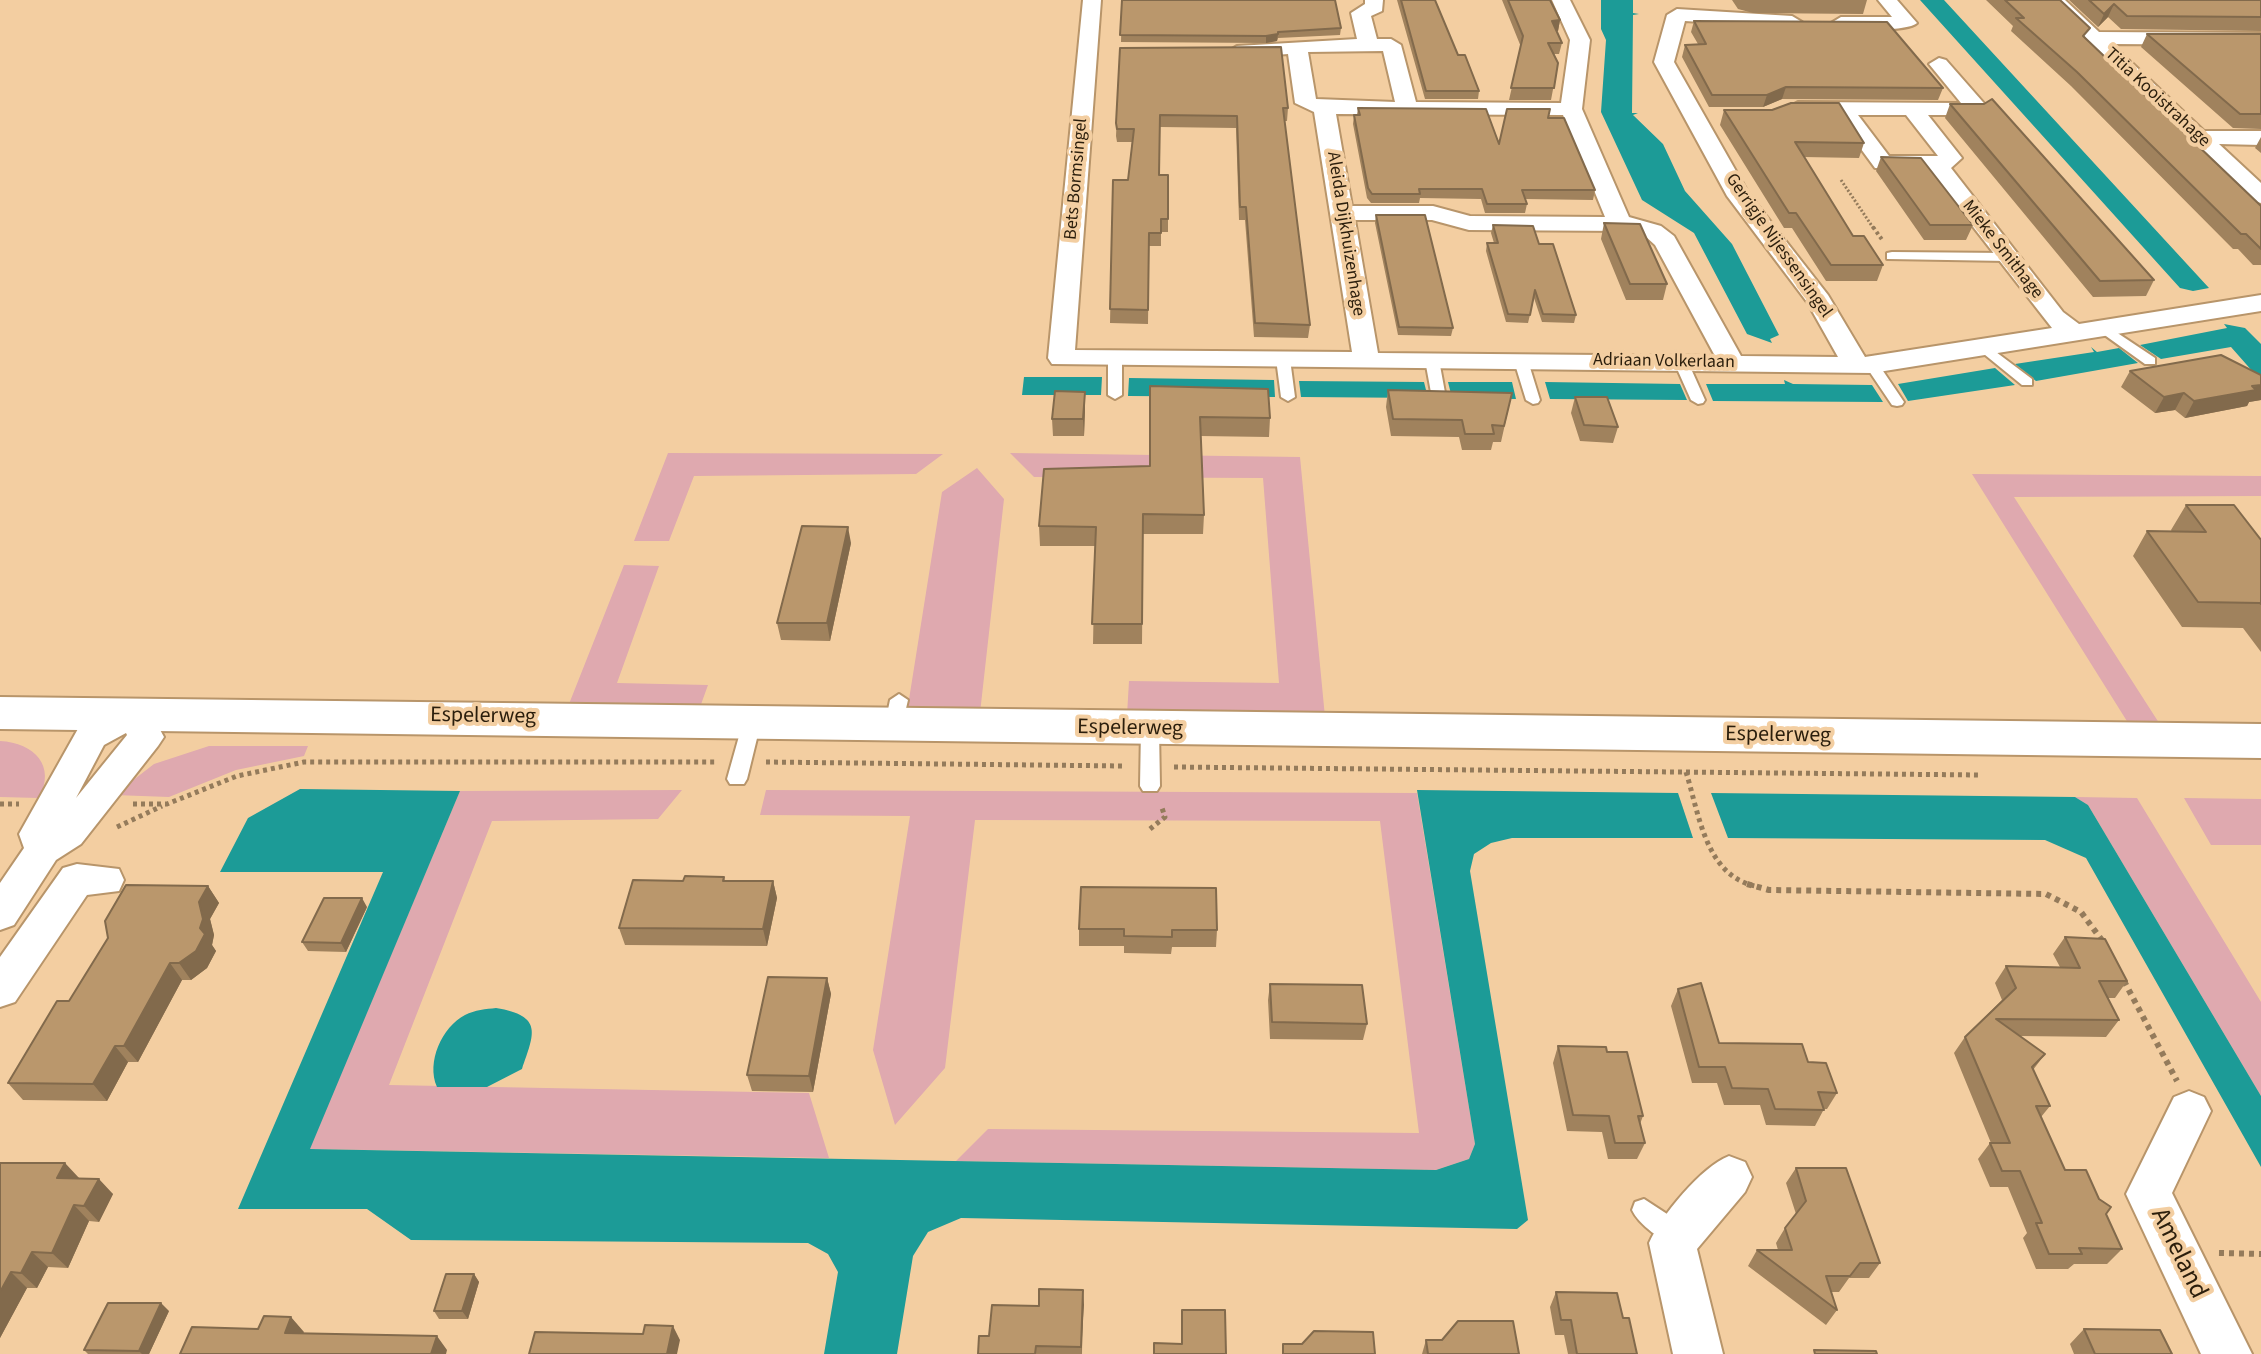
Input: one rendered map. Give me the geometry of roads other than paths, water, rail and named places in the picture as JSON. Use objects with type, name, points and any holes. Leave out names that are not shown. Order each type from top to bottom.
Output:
[{"type":"main road","name":"Espelerweg","points":[[0,713],[140,725],[745,751],[1006,723],[1150,765],[2261,754]]},
{"type":"main road","name":"Espelerweg","points":[[0,734],[91,736],[140,725]]},
{"type":"main road","name":"Espelerweg","points":[[1150,765],[2261,741]]},
{"type":"street","name":"Bets Bormsingel","points":[[1061,358],[1096,51],[1092,0]]},
{"type":"street","points":[[1368,45],[1361,13],[1375,7],[1374,0]]},
{"type":"street","points":[[1561,0],[1580,40],[1571,109],[1620,224]]},
{"type":"street","name":"Gerrigje Nijessensingel","points":[[1864,365],[1819,300],[1739,196],[1664,62],[1677,15],[1731,16],[1752,22],[1907,23],[1887,0]]},
{"type":"street","name":"Titia Kooistrahage","points":[[2054,0],[2261,196]]},
{"type":"street","points":[[2094,38],[2261,39]]},
{"type":"street","points":[[1221,51],[1391,45],[1407,108]]},
{"type":"street","points":[[1297,48],[1306,103],[1324,108],[1571,109]]},
{"type":"street","points":[[1782,108],[1978,109],[1939,64]]},
{"type":"street","name":"Aleida Dijkhuizenhage","points":[[1324,108],[1366,359]]},
{"type":"street","points":[[1843,109],[1883,163],[1944,163],[1951,158],[1912,109]]},
{"type":"street","points":[[1694,116],[1719,116]]},
{"type":"street","points":[[2199,137],[2261,138]]},
{"type":"street","name":"Mieke Smithage","points":[[1935,163],[2054,317],[2073,332]]},
{"type":"street","points":[[1343,213],[1433,213],[1469,223],[1640,226],[1662,236],[1732,363]]},
{"type":"street","name":"Adriaan Volkerlaan","points":[[1061,358],[1864,365],[2261,303]]},
{"type":"street","points":[[9,901],[43,850],[68,834],[140,725]]},
{"type":"street","points":[[43,850],[38,834],[91,736]]},
{"type":"street","points":[[0,990],[88,883],[9,901]]},
{"type":"street","name":"Ameland","points":[[2189,1111],[2149,1194],[2227,1354]]},
{"type":"street","points":[[1698,1354],[1672,1243],[1661,1223],[1729,1177]]},
{"type":"lane","points":[[1892,256],[2007,257]]},
{"type":"lane","points":[[2104,328],[2150,361]]},
{"type":"lane","points":[[1984,347],[2027,382]]},
{"type":"lane","points":[[1115,358],[1115,395]]},
{"type":"lane","points":[[1283,359],[1288,397]]},
{"type":"lane","points":[[1432,360],[1439,398]]},
{"type":"lane","points":[[1521,361],[1533,400]]},
{"type":"lane","points":[[1681,362],[1698,400]]},
{"type":"lane","points":[[1864,365],[1897,402]]},
{"type":"water","points":[[1601,0],[1633,0],[1633,13],[1639,14],[1633,15],[1632,113],[1638,113],[1633,115],[1663,144],[1685,191],[1732,244],[1779,335],[1770,339],[1772,343],[1747,334],[1694,233],[1642,200],[1601,112],[1606,40],[1601,29]]},
{"type":"water","points":[[1920,0],[1944,0],[2209,288],[2193,291],[2180,288]]},
{"type":"water","points":[[2224,324],[2245,328],[2261,344],[2261,381],[2231,347],[2161,359],[2140,345],[2227,328]]},
{"type":"water","points":[[2091,347],[2097,352],[2119,348],[2138,363],[2036,381],[2015,364],[2094,352]]},
{"type":"water","points":[[1995,368],[2015,385],[1908,401],[1898,384]]},
{"type":"water","points":[[1024,377],[1102,377],[1101,395],[1022,395]]},
{"type":"water","points":[[1129,378],[1274,380],[1275,397],[1128,396]]},
{"type":"water","points":[[1784,380],[1793,384],[1872,385],[1883,402],[1713,401],[1706,384],[1785,384]]},
{"type":"water","points":[[1299,381],[1424,382],[1428,398],[1301,397]]},
{"type":"water","points":[[1448,382],[1512,382],[1516,399],[1452,398]]},
{"type":"water","points":[[1545,382],[1680,384],[1687,400],[1550,399]]},
{"type":"water","points":[[300,789],[460,791],[310,1149],[1436,1170],[1469,1159],[1475,1144],[1417,790],[1678,793],[1693,838],[1512,838],[1491,843],[1474,854],[1470,871],[1528,1220],[1517,1229],[961,1218],[928,1232],[913,1256],[897,1354],[824,1354],[838,1272],[828,1254],[808,1243],[411,1240],[367,1209],[238,1209],[383,872],[220,872],[248,818]]},
{"type":"water","points":[[1711,793],[2075,797],[2088,805],[2261,1096],[2261,1167],[2086,858],[2045,840],[1728,838]]},
{"type":"water","points":[[496,1008],[522,1016],[532,1028],[522,1069],[487,1087],[437,1087],[435,1056],[443,1036],[469,1013]]}]
